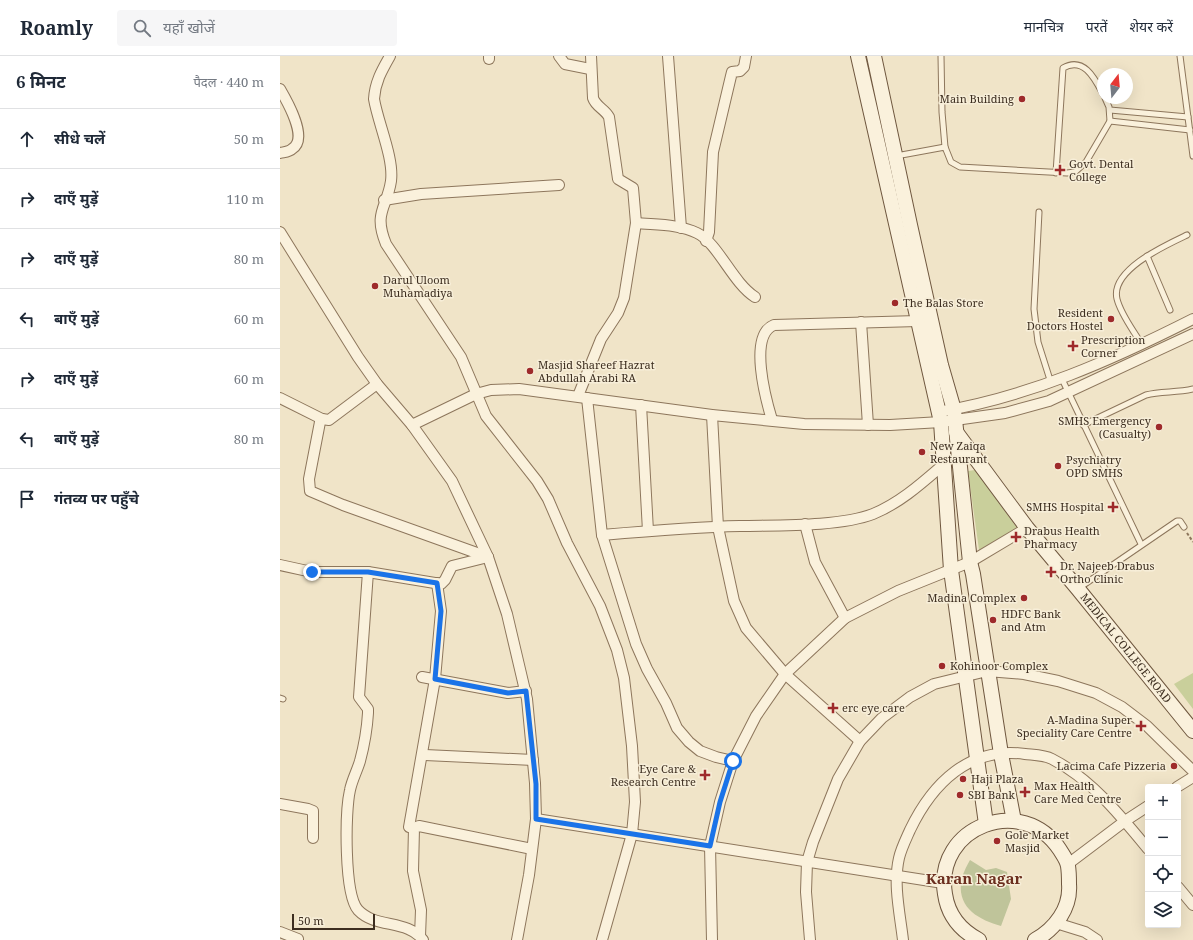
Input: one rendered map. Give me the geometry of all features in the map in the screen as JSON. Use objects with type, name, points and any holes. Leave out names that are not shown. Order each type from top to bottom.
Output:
[{"type":"main road","points":[[858,56],[918,321],[949,419],[944,464],[951,570],[986,824]]},
{"type":"main road","points":[[874,56],[940,357],[987,671],[1014,821]]},
{"type":"main road","name":"MEDICAL COLLEGE ROAD","points":[[949,419],[1027,528],[1193,731]]},
{"type":"main road","points":[[971,938],[957,924],[946,904],[943,883],[946,865],[954,848],[966,834],[986,824],[1000,821],[1014,821],[1029,825],[1044,832],[1055,843],[1068,864],[1070,890],[1066,908],[1056,923],[1035,940]]},
{"type":"street","points":[[390,56],[375,88],[374,99],[391,169],[389,189],[384,200],[380,224],[386,244],[461,357],[486,416],[537,481],[548,499],[610,629],[618,650],[624,678],[635,784],[632,834],[602,940]]},
{"type":"street","points":[[560,56],[565,64],[590,69]]},
{"type":"street","points":[[591,56],[590,69],[594,101],[608,117],[617,177],[620,181],[631,186],[634,190],[636,223],[623,305],[601,339],[583,397],[602,535],[636,644],[677,728],[688,742],[700,751],[733,761]]},
{"type":"street","points":[[668,56],[681,228]]},
{"type":"street","points":[[706,240],[709,232],[713,152],[732,72],[742,69],[746,56]]},
{"type":"street","points":[[280,89],[292,113],[299,139],[293,149],[280,153]]},
{"type":"street","points":[[384,200],[421,194],[559,185]]},
{"type":"street","points":[[636,223],[681,228],[696,233],[706,240],[742,287],[756,297]]},
{"type":"street","points":[[280,232],[358,357],[377,384],[412,425],[452,482],[488,557],[507,614],[526,691],[533,760],[536,819],[517,940]]},
{"type":"street","points":[[949,419],[1062,379],[1142,345],[1193,319]]},
{"type":"street","points":[[772,420],[761,377],[761,343],[765,330],[774,325],[918,321]]},
{"type":"street","points":[[861,322],[868,425]]},
{"type":"street","points":[[412,425],[476,394],[491,390],[519,389],[712,415],[804,424],[868,425],[949,419],[1022,409],[1049,401],[1193,334]]},
{"type":"street","points":[[280,398],[322,419],[330,420],[377,384]]},
{"type":"street","points":[[641,405],[648,531]]},
{"type":"street","points":[[712,415],[718,527],[734,601],[746,628],[785,674],[860,741]]},
{"type":"street","points":[[322,419],[320,422],[311,465],[309,480],[310,491],[343,505],[488,557]]},
{"type":"street","points":[[602,535],[648,531],[843,521],[871,515],[889,507],[903,498],[944,464]]},
{"type":"street","points":[[806,524],[815,562],[845,618]]},
{"type":"street","points":[[712,940],[710,846],[720,802],[733,761],[756,716],[785,674],[845,618],[898,591],[970,562],[1027,528]]},
{"type":"street","points":[[280,565],[312,572],[368,572],[437,583],[444,582],[452,566],[488,557]]},
{"type":"street","points":[[368,572],[359,698],[368,709],[368,713],[364,744],[350,789],[347,807],[350,889],[354,904],[360,912],[379,922],[409,928],[421,938]]},
{"type":"street","points":[[410,827],[435,679],[441,611],[437,583]]},
{"type":"street","points":[[810,940],[806,892],[808,862],[813,842],[838,779],[860,741],[882,718],[910,697],[934,684],[987,671],[1024,674],[1058,681],[1096,693],[1122,707],[1147,726],[1193,771]]},
{"type":"street","points":[[422,677],[508,693],[526,691]]},
{"type":"street","points":[[903,940],[897,876],[899,858],[919,811],[936,788],[953,772],[978,759],[1001,754],[1020,753],[1050,758],[1080,776],[1125,821],[1145,845]]},
{"type":"street","points":[[426,755],[533,760]]},
{"type":"street","points":[[1181,784],[1193,777]]},
{"type":"street","points":[[280,804],[308,808],[313,811],[313,838]]},
{"type":"street","points":[[1068,864],[1125,821],[1145,808]]},
{"type":"street","points":[[536,819],[943,883]]},
{"type":"street","points":[[421,938],[421,910],[413,872],[414,828],[419,826],[532,849]]},
{"type":"street","points":[[1181,891],[1193,905]]},
{"type":"street","points":[[1056,923],[1085,932],[1097,940]]},
{"type":"street","points":[[280,932],[298,939]]},
{"type":"lane","points":[[941,56],[942,112],[945,148],[951,162],[960,167],[1056,173],[1067,173],[1080,169],[1086,162],[1110,121],[1110,110],[1108,104]]},
{"type":"lane","points":[[1180,56],[1193,152]]},
{"type":"lane","points":[[1056,173],[1063,68],[1068,63],[1074,61],[1084,62],[1088,66],[1097,83]]},
{"type":"lane","points":[[1110,110],[1188,117]]},
{"type":"lane","points":[[1110,121],[1190,130]]},
{"type":"lane","points":[[895,156],[945,148]]},
{"type":"lane","points":[[1039,212],[1034,309],[1038,342],[1051,383]]},
{"type":"lane","points":[[1142,345],[1119,306],[1116,289],[1124,276],[1147,256],[1187,234]]},
{"type":"lane","points":[[1147,256],[1170,310]]},
{"type":"lane","points":[[1062,379],[1141,544]]},
{"type":"lane","points":[[1083,424],[1155,392],[1177,393],[1193,389]]},
{"type":"lane","points":[[1078,589],[1177,520],[1180,521],[1184,527]]},
{"type":"green space","points":[[975,470],[1017,528],[979,550],[968,471]]},
{"type":"green space","points":[[1193,673],[1193,709],[1174,684]]},
{"type":"green space","points":[[970,860],[986,870],[996,868],[1007,872],[1011,899],[1001,926],[978,917],[963,900],[961,883],[964,871]]},
{"type":"place","name":"Main Building","points":[[1022,99]]},
{"type":"place","name":"Govt. Dental College","points":[[1060,170]]},
{"type":"place","name":"Darul Uloom Muhamadiya","points":[[375,286]]},
{"type":"place","name":"The Balas Store","points":[[895,303]]},
{"type":"place","name":"Resident Doctors Hostel","points":[[1111,319]]},
{"type":"place","name":"Prescription Corner","points":[[1073,346]]},
{"type":"place","name":"Masjid Shareef Hazrat Abdullah Arabi RA","points":[[530,371]]},
{"type":"place","name":"SMHS Emergency (Casualty)","points":[[1159,427]]},
{"type":"place","name":"New Zaiqa Restaurant","points":[[922,452]]},
{"type":"place","name":"Psychiatry OPD SMHS","points":[[1058,466]]},
{"type":"place","name":"SMHS Hospital","points":[[1113,507]]},
{"type":"place","name":"Drabus Health Pharmacy","points":[[1016,537]]},
{"type":"place","name":"Dr. Najeeb Drabus Ortho Clinic","points":[[1051,572]]},
{"type":"place","name":"Madina Complex","points":[[1024,598]]},
{"type":"place","name":"HDFC Bank and Atm","points":[[993,620]]},
{"type":"place","name":"Kohinoor Complex","points":[[942,666]]},
{"type":"place","name":"erc eye care","points":[[833,708]]},
{"type":"place","name":"A-Madina Super Speciality Care Centre","points":[[1141,726]]},
{"type":"place","name":"Lacima Cafe Pizzeria","points":[[1174,766]]},
{"type":"place","name":"Eye Care & Research Centre","points":[[705,775]]},
{"type":"place","name":"Haji Plaza","points":[[963,779]]},
{"type":"place","name":"Max Health Care Med Centre","points":[[1025,792]]},
{"type":"place","name":"SBI Bank","points":[[960,795]]},
{"type":"place","name":"Gole Market Masjid","points":[[997,841]]},
{"type":"district","name":"Karan Nagar","points":[[974,879]]},
{"type":"route","points":[[312,572],[368,572],[437,583],[441,611],[435,679],[498,692],[515,693],[526,691],[536,784],[536,819],[710,846],[720,802],[733,761]]}]
